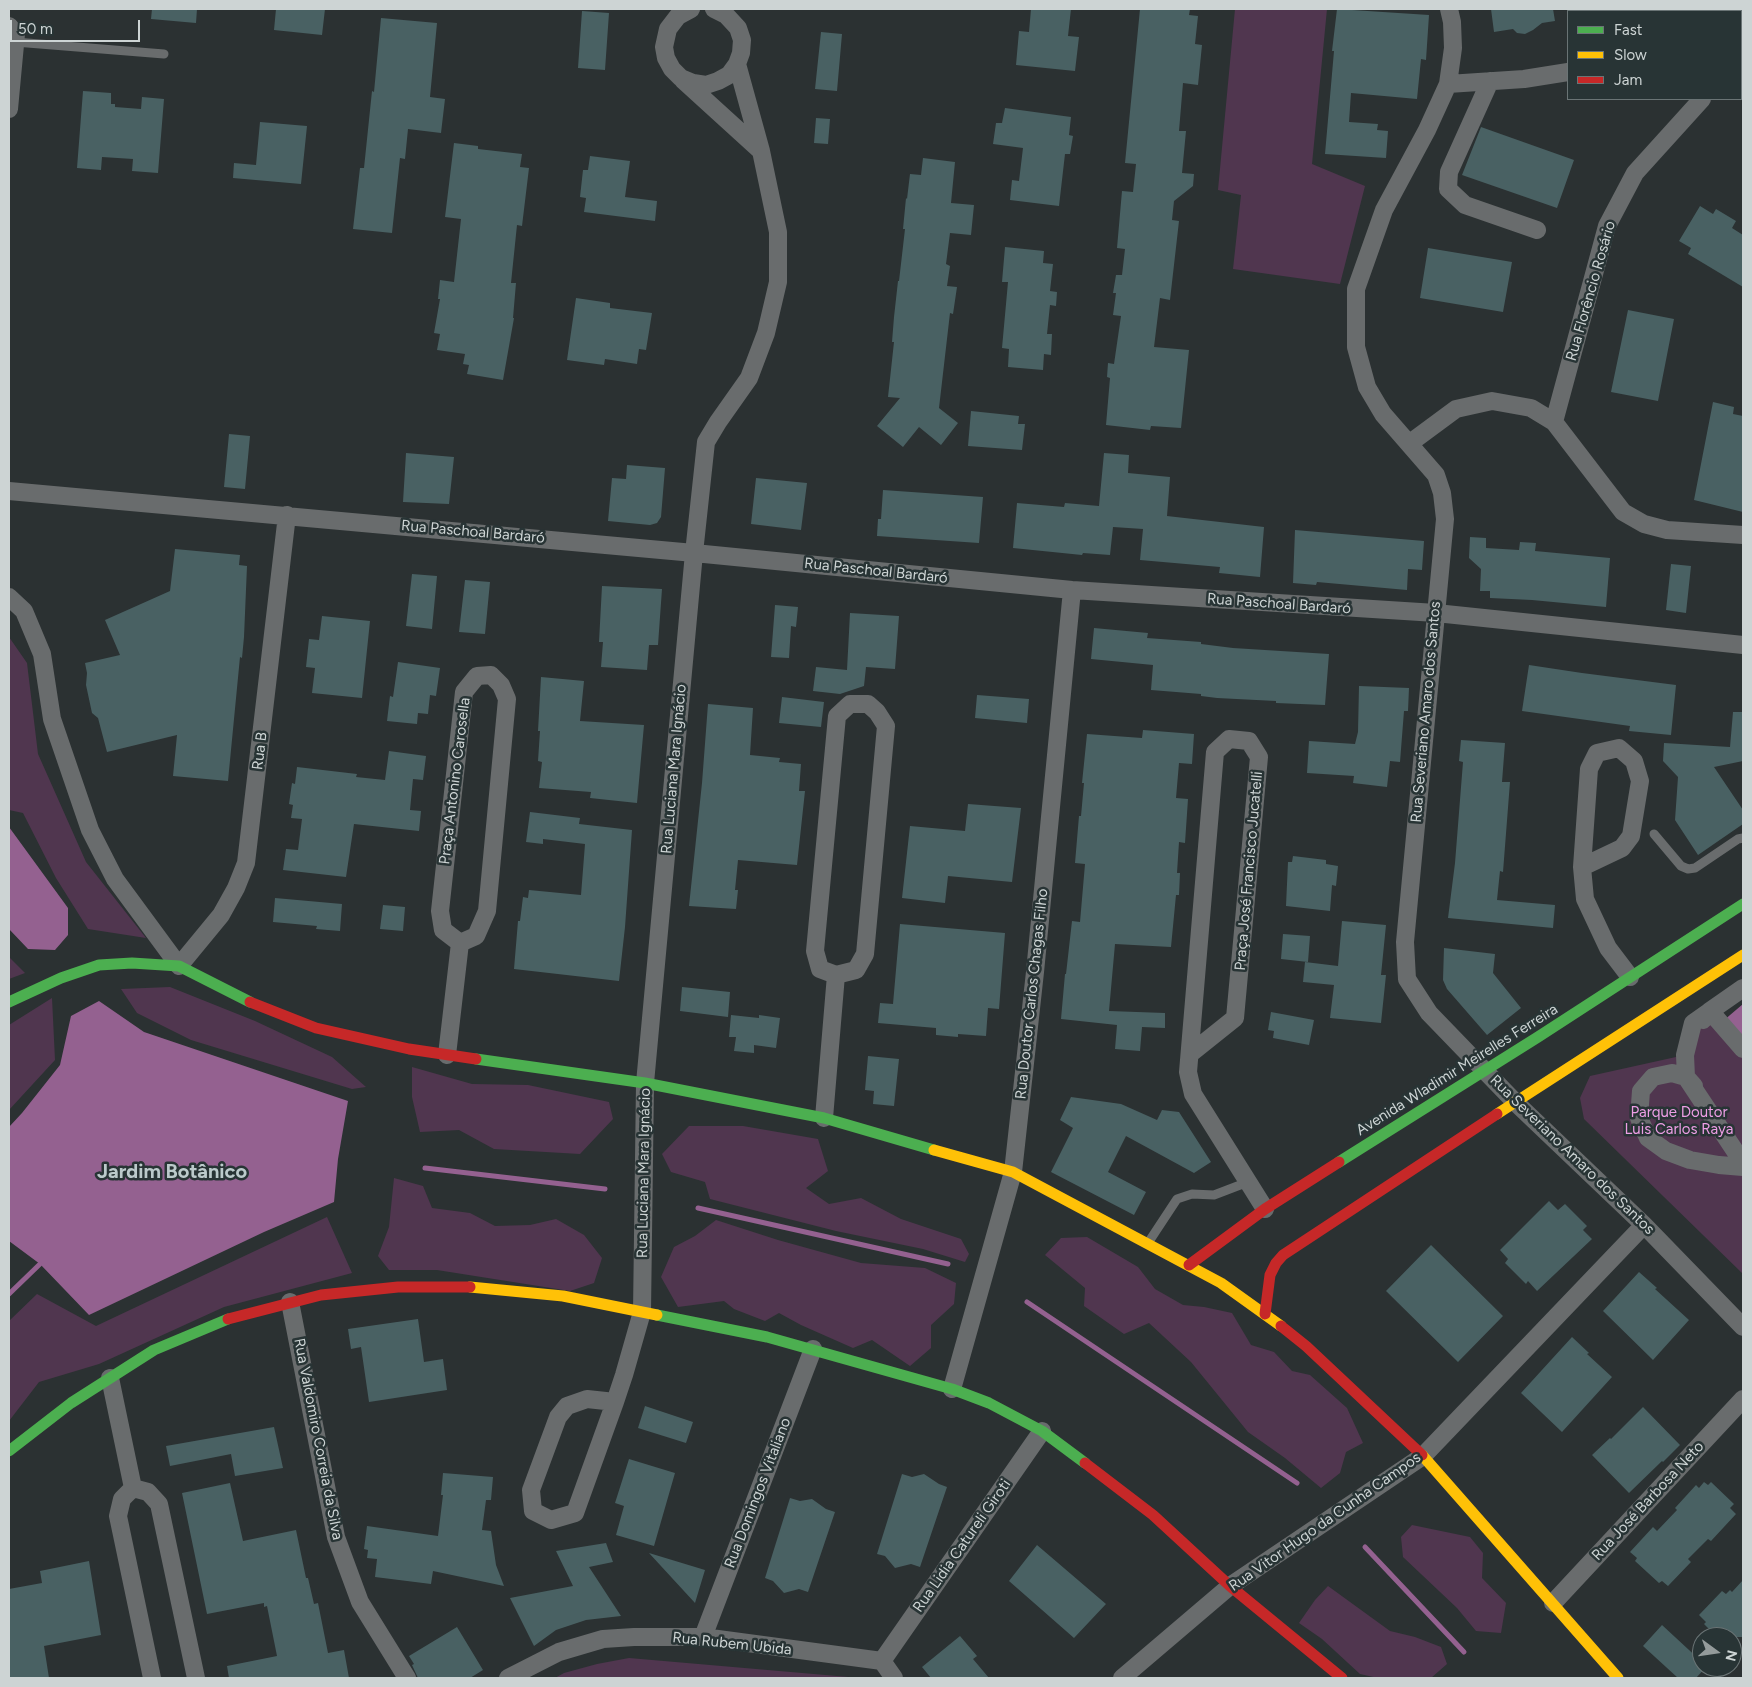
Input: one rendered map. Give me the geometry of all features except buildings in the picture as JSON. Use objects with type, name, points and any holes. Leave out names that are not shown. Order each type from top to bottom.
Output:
[{"type":"main road","name":"Avenida Wladimir Meirelles Ferreira","points":[[1189,1265],[1265,1209],[1486,1070],[1743,904]]},
{"type":"main road","points":[[1265,1314],[1270,1275],[1276,1262],[1283,1255],[1743,955]]},
{"type":"main road","points":[[9,1002],[61,978],[99,965],[132,963],[179,966],[248,1001],[316,1028],[409,1049],[539,1069],[645,1082],[824,1118],[1013,1172],[1221,1283],[1306,1346],[1423,1456],[1618,1678]]},
{"type":"main road","points":[[9,1451],[70,1403],[154,1350],[219,1322],[290,1302],[321,1295],[398,1287],[474,1287],[563,1296],[767,1336],[952,1389],[989,1403],[1042,1432],[1153,1515],[1230,1586],[1342,1678]]},
{"type":"street","points":[[691,9],[678,16],[670,16],[664,47],[672,69],[761,152]]},
{"type":"street","name":"Rua Severiano Amaro dos Santos","points":[[1449,9],[1452,22],[1453,48],[1448,84],[1428,130],[1384,210],[1356,289],[1356,347],[1367,387],[1384,414],[1436,475],[1442,493],[1444,519],[1405,942],[1407,979],[1429,1013],[1515,1102],[1644,1225],[1743,1327]]},
{"type":"street","points":[[681,78],[693,83],[706,84],[718,82],[729,74],[737,64],[742,52],[742,40],[738,28],[721,11]]},
{"type":"street","points":[[9,109],[12,34]]},
{"type":"street","name":"Rua Luciana Mara Ignácio","points":[[615,1402],[587,1399],[567,1406],[562,1411],[558,1417],[531,1490],[533,1511],[551,1520],[575,1513],[615,1402],[624,1375],[642,1312],[645,1082],[706,442],[749,378],[766,333],[778,282],[778,232],[761,152],[737,64]]},
{"type":"street","points":[[1448,84],[1524,78],[1567,72]]},
{"type":"street","points":[[1490,81],[1449,172],[1448,189],[1465,205],[1537,230]]},
{"type":"street","name":"Rua Florêncio Rosário","points":[[1554,422],[1607,226],[1635,173],[1701,100]]},
{"type":"street","points":[[1410,443],[1456,409],[1492,401],[1531,408],[1554,422],[1623,512],[1644,524],[1667,530],[1743,535]]},
{"type":"street","name":"Rua Paschoal Bardaró","points":[[9,490],[1072,590],[1436,613],[1743,645]]},
{"type":"street","name":"Rua B","points":[[179,966],[221,915],[236,888],[246,863],[287,515]]},
{"type":"street","name":"Rua Doutor Carlos Chagas Filho","points":[[952,1389],[1013,1172],[1036,962],[1072,590]]},
{"type":"street","points":[[9,597],[24,611],[42,654],[52,719],[90,830],[115,879],[179,966]]},
{"type":"street","name":"Praça Antonino Carosella","points":[[491,675],[501,685],[507,699],[486,911],[476,936],[460,942],[443,930],[440,911],[464,692],[477,676],[491,675]]},
{"type":"street","points":[[850,704],[868,704],[877,712],[886,726],[865,954],[856,970],[836,975],[820,969],[815,951],[837,716],[850,704]]},
{"type":"street","name":"Praça José Francisco Jucatelli","points":[[1190,1054],[1235,1018],[1259,757],[1249,741],[1229,739],[1215,752],[1188,1072],[1193,1094],[1265,1209]]},
{"type":"street","points":[[1582,867],[1622,848],[1630,836],[1640,781],[1634,761],[1619,748],[1597,753],[1589,769],[1582,867],[1586,899],[1608,948],[1630,977]]},
{"type":"street","points":[[446,1055],[460,942]]},
{"type":"street","points":[[824,1118],[836,975]]},
{"type":"street","points":[[1743,988],[1710,1012],[1694,1031],[1682,1067],[1686,1077],[1743,1163]]},
{"type":"street","points":[[1710,1012],[1743,1049]]},
{"type":"street","points":[[1743,1142],[1686,1077],[1672,1073],[1653,1077],[1641,1090],[1639,1118],[1648,1138],[1666,1152],[1690,1160],[1719,1166],[1743,1167]]},
{"type":"street","name":"Rua Vitor Hugo da Cunha Campos","points":[[1122,1678],[1230,1586],[1423,1456],[1644,1225]]},
{"type":"street","name":"Rua Valdomiro Correia da Silva","points":[[290,1302],[336,1537],[360,1602],[407,1678]]},
{"type":"street","name":"Rua Domingos Vitaliano","points":[[703,1637],[813,1349]]},
{"type":"street","points":[[110,1378],[132,1488]]},
{"type":"street","name":"Rua José Barbosa Neto","points":[[1553,1603],[1743,1399]]},
{"type":"street","name":"Rua Lidia Catureli Giroti","points":[[882,1661],[1042,1432]]},
{"type":"street","points":[[132,1488],[122,1499],[118,1516],[152,1678]]},
{"type":"street","points":[[132,1488],[148,1492],[159,1504],[196,1678]]},
{"type":"street","name":"Rua Rubem Ubida","points":[[508,1678],[559,1652],[604,1639],[634,1636],[703,1637],[882,1661]]},
{"type":"street","points":[[882,1661],[894,1678]]},
{"type":"lane","points":[[12,34],[164,54]]},
{"type":"lane","points":[[1654,834],[1681,866],[1688,869],[1695,868],[1738,839],[1743,838]]},
{"type":"lane","points":[[1148,1243],[1177,1199],[1192,1194],[1214,1195],[1248,1182]]},
{"type":"green space","points":[[1235,9],[1327,9],[1312,164],[1365,186],[1340,284],[1233,269],[1241,195],[1218,190]]},
{"type":"green space","points":[[9,637],[27,663],[38,754],[86,862],[146,938],[88,929],[56,878],[23,813],[9,810]]},
{"type":"green space","points":[[9,957],[25,973],[9,979]]},
{"type":"green space","points":[[170,987],[255,1021],[332,1057],[366,1087],[352,1089],[191,1040],[137,1013],[121,989]]},
{"type":"green space","points":[[52,998],[55,1060],[9,1110],[9,1025]]},
{"type":"green space","name":"Parque Doutor Luis Carlos Raya","points":[[1743,1009],[1743,1274],[1584,1119],[1580,1098],[1590,1076],[1685,1055],[1710,1011],[1723,1025]]},
{"type":"green space","points":[[412,1067],[472,1084],[528,1085],[609,1102],[613,1119],[580,1154],[494,1149],[459,1130],[420,1132],[412,1097]]},
{"type":"green space","points":[[689,1126],[743,1126],[818,1139],[828,1171],[806,1188],[829,1204],[861,1198],[901,1219],[961,1239],[969,1254],[965,1262],[923,1249],[836,1231],[710,1199],[705,1182],[671,1172],[662,1154]]},
{"type":"green space","points":[[394,1178],[423,1186],[432,1208],[470,1213],[495,1226],[530,1225],[556,1219],[584,1235],[602,1258],[594,1283],[570,1291],[437,1270],[389,1270],[378,1256],[389,1227]]},
{"type":"green space","points":[[327,1217],[352,1273],[224,1307],[99,1364],[39,1382],[9,1421],[9,1321],[37,1294],[96,1326]]},
{"type":"green space","points":[[716,1220],[778,1240],[861,1263],[925,1268],[956,1283],[954,1304],[931,1325],[931,1348],[910,1366],[872,1340],[853,1348],[779,1313],[765,1321],[734,1309],[724,1301],[678,1307],[661,1277],[674,1247],[695,1236]]},
{"type":"green space","points":[[1087,1237],[1138,1267],[1155,1289],[1183,1305],[1232,1313],[1251,1345],[1274,1352],[1292,1371],[1310,1375],[1347,1408],[1363,1443],[1346,1452],[1340,1473],[1321,1488],[1285,1458],[1248,1432],[1191,1362],[1149,1323],[1124,1334],[1084,1306],[1085,1288],[1045,1255],[1061,1238]]},
{"type":"green space","points":[[1412,1525],[1470,1537],[1483,1553],[1482,1578],[1506,1603],[1501,1633],[1476,1631],[1457,1608],[1403,1557],[1401,1537]]},
{"type":"green space","points":[[1328,1586],[1390,1631],[1415,1637],[1441,1647],[1447,1664],[1431,1678],[1378,1678],[1360,1674],[1322,1639],[1299,1623],[1315,1600]]},
{"type":"green space","points":[[629,1658],[860,1678],[555,1678],[564,1673],[597,1664]]},
{"type":"shaded area","points":[[9,827],[68,908],[68,935],[55,950],[28,949],[9,929]]},
{"type":"shaded area","points":[[99,1001],[144,1032],[348,1101],[338,1159],[334,1202],[264,1232],[89,1315],[40,1264],[9,1241],[9,1127],[60,1065],[71,1016]]},
{"type":"shaded area","points":[[1743,1004],[1743,1042],[1723,1021]]},
{"type":"waterway","points":[[425,1168],[605,1189]]},
{"type":"waterway","points":[[698,1208],[948,1264]]},
{"type":"waterway","points":[[9,1294],[40,1264]]},
{"type":"waterway","points":[[1027,1302],[1297,1483]]},
{"type":"waterway","points":[[1365,1547],[1464,1652]]},
{"type":"traffic: fast","points":[[1339,1162],[1538,1037],[1743,904]]},
{"type":"traffic: fast","points":[[9,1002],[61,978],[99,965],[132,963],[179,966],[250,1002]]},
{"type":"traffic: fast","points":[[476,1059],[645,1083],[824,1118],[934,1150]]},
{"type":"traffic: fast","points":[[657,1315],[767,1337],[952,1389],[989,1403],[1042,1431],[1085,1463]]},
{"type":"traffic: fast","points":[[9,1451],[71,1403],[154,1350],[228,1319]]},
{"type":"traffic: slow","points":[[1497,1114],[1743,955]]},
{"type":"traffic: slow","points":[[934,1150],[1013,1172],[1221,1283],[1281,1326]]},
{"type":"traffic: slow","points":[[470,1287],[563,1296],[657,1315]]},
{"type":"traffic: slow","points":[[1422,1455],[1618,1678]]},
{"type":"traffic: jam","points":[[250,1002],[316,1028],[409,1049],[476,1059]]},
{"type":"traffic: jam","points":[[1265,1314],[1270,1275],[1276,1263],[1283,1255],[1497,1114]]},
{"type":"traffic: jam","points":[[1189,1265],[1265,1209],[1339,1162]]},
{"type":"traffic: jam","points":[[228,1319],[321,1295],[398,1287],[470,1287]]},
{"type":"traffic: jam","points":[[1281,1326],[1306,1346],[1422,1455]]},
{"type":"traffic: jam","points":[[1085,1463],[1153,1515],[1230,1586],[1342,1678]]},
{"type":"district","name":"Jardim Botânico","points":[[172,1172]]}]
